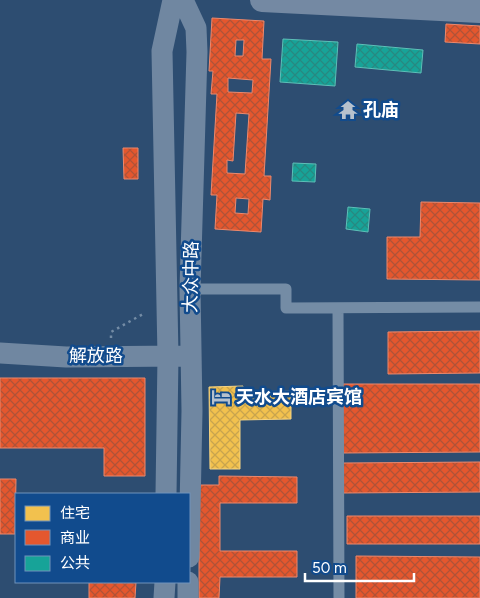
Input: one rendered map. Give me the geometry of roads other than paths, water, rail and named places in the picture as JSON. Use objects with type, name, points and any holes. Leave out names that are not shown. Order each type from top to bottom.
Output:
[{"type":"main road","name":"大众中路","points":[[166,493],[168,356],[162,51],[173,0]]},
{"type":"main road","name":"大众中路","points":[[183,0],[196,28],[197,52],[190,289],[190,493]]},
{"type":"main road","points":[[262,0],[480,11]]},
{"type":"main road","name":"解放路","points":[[0,353],[66,357],[191,356]]},
{"type":"main road","points":[[164,598],[165,583]]},
{"type":"main road","points":[[188,583],[188,598]]},
{"type":"street","points":[[190,289],[286,289],[286,308],[480,307]]},
{"type":"street","points":[[338,308],[339,598]]},
{"type":"place","name":"孔庙","points":[[348,110]]},
{"type":"place","name":"天水大酒店宾馆","points":[[221,397]]}]
